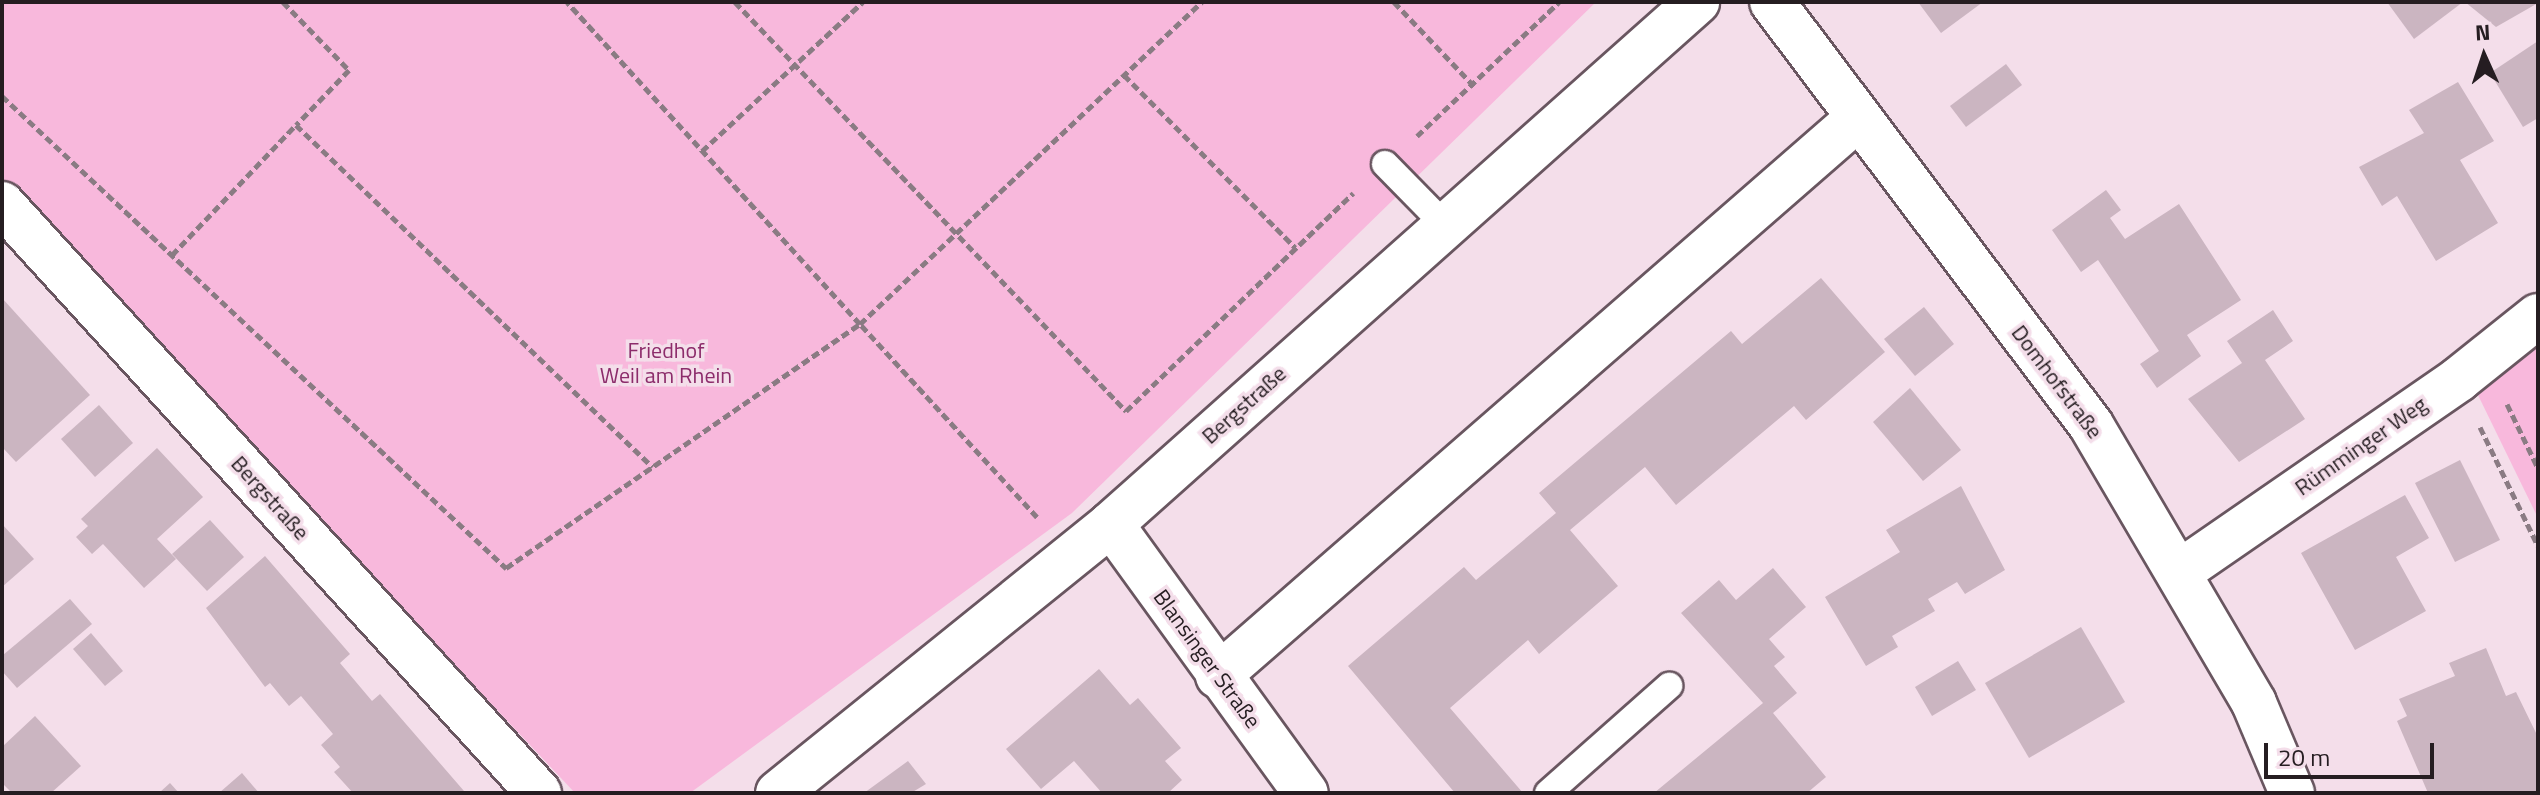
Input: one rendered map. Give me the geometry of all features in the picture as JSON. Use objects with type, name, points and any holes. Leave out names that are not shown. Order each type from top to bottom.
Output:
[{"type":"street","name":"Bergstraße","points":[[778,793],[1111,524],[1697,2]]},
{"type":"street","name":"Domhofstraße","points":[[1772,2],[1856,120],[2091,425],[2181,571],[2254,703],[2292,793]]},
{"type":"street","points":[[1218,676],[1856,120]]},
{"type":"street","name":"Bergstraße","points":[[2,204],[539,793]]},
{"type":"street","name":"Rümminger Weg","points":[[2181,571],[2463,390],[2538,316]]},
{"type":"street","name":"Blansinger Straße","points":[[1111,524],[1218,676],[1306,793]]},
{"type":"lane","points":[[1385,164],[1446,226]]},
{"type":"lane","points":[[1548,793],[1669,686]]},
{"type":"path","points":[[172,255],[349,70],[283,2]]},
{"type":"path","points":[[567,2],[1072,557]]},
{"type":"path","points":[[735,2],[792,67],[958,233],[1126,411],[1295,247],[1474,86],[1559,2]]},
{"type":"path","points":[[702,151],[863,2]]},
{"type":"path","points":[[2,96],[506,568],[860,324],[1202,2]]},
{"type":"path","points":[[1394,2],[1474,86]]},
{"type":"path","points":[[1124,75],[1295,247]]},
{"type":"path","points":[[296,125],[653,467]]},
{"type":"path","points":[[2463,390],[2507,403],[2538,468]]},
{"type":"path","points":[[2463,390],[2538,546]]},
{"type":"green space","name":"Friedhof Weil am Rhein","points":[[2,2],[1596,2],[1072,513],[690,793],[575,793],[2,183]]},
{"type":"green space","points":[[2538,344],[2538,518],[2476,391]]},
{"type":"building","points":[[1918,2],[1983,2],[1941,33]]},
{"type":"building","points":[[2387,2],[2463,2],[2414,39]]},
{"type":"building","points":[[2465,2],[2538,2],[2538,3],[2496,27]]},
{"type":"building","points":[[2538,41],[2538,118],[2523,127],[2490,73]]},
{"type":"building","points":[[2006,64],[2022,85],[1966,127],[1950,106]]},
{"type":"building","points":[[2458,82],[2494,141],[2460,160],[2498,223],[2436,261],[2397,196],[2382,206],[2359,167],[2424,133],[2409,110]]},
{"type":"building","points":[[2106,190],[2121,210],[2110,218],[2125,239],[2179,204],[2241,300],[2187,335],[2201,356],[2157,388],[2140,364],[2159,351],[2098,260],[2081,272],[2052,230]]},
{"type":"building","points":[[1821,278],[1885,352],[1806,420],[1794,406],[1676,505],[1645,467],[1570,530],[1618,586],[1539,654],[1528,640],[1450,708],[1523,793],[1455,793],[1348,666],[1464,567],[1476,580],[1556,513],[1539,493],[1731,331],[1742,344]]},
{"type":"building","points":[[2,298],[90,395],[16,462],[2,447]]},
{"type":"building","points":[[1924,307],[1954,344],[1915,376],[1884,339]]},
{"type":"building","points":[[2273,310],[2293,341],[2265,360],[2305,419],[2239,462],[2188,399],[2242,363],[2227,341]]},
{"type":"building","points":[[1910,388],[1961,450],[1923,481],[1873,422]]},
{"type":"building","points":[[99,405],[133,443],[95,477],[61,439]]},
{"type":"building","points":[[157,448],[203,497],[157,539],[176,559],[144,588],[103,544],[92,554],[76,537],[88,526],[81,519]]},
{"type":"building","points":[[2460,460],[2500,540],[2455,562],[2415,483]]},
{"type":"building","points":[[1961,486],[2005,570],[1965,594],[1957,582],[1928,599],[1935,611],[1892,636],[1898,647],[1866,666],[1825,597],[1900,552],[1886,530]]},
{"type":"building","points":[[2405,495],[2429,538],[2396,557],[2426,611],[2355,650],[2301,553]]},
{"type":"building","points":[[210,520],[244,557],[207,591],[172,554]]},
{"type":"building","points":[[2,524],[34,559],[2,587]]},
{"type":"building","points":[[265,556],[350,654],[340,663],[372,701],[380,694],[464,791],[353,793],[334,772],[340,767],[321,745],[333,734],[301,696],[289,706],[270,683],[265,687],[206,608]]},
{"type":"building","points":[[1773,568],[1806,607],[1769,639],[1785,657],[1774,666],[1797,693],[1773,713],[1826,777],[1807,793],[1654,793],[1763,703],[1681,613],[1719,580],[1736,600]]},
{"type":"building","points":[[70,599],[92,624],[17,688],[2,671],[3,655]]},
{"type":"building","points":[[2081,627],[2125,702],[2029,758],[1985,683]]},
{"type":"building","points":[[91,633],[123,671],[105,686],[73,649]]},
{"type":"building","points":[[2486,648],[2506,696],[2516,692],[2538,737],[2538,793],[2428,793],[2397,721],[2407,716],[2399,699],[2455,676],[2449,663]]},
{"type":"building","points":[[1958,661],[1976,690],[1932,716],[1915,687]]},
{"type":"building","points":[[1099,669],[1130,705],[1138,698],[1181,748],[1165,761],[1182,780],[1168,793],[1102,793],[1074,761],[1041,789],[1006,749]]},
{"type":"building","points":[[35,716],[81,766],[51,793],[12,793],[2,783],[2,747]]},
{"type":"building","points":[[908,761],[926,784],[911,793],[864,793]]},
{"type":"building","points":[[242,773],[259,793],[219,793]]},
{"type":"building","points":[[170,783],[179,793],[159,793]]}]
